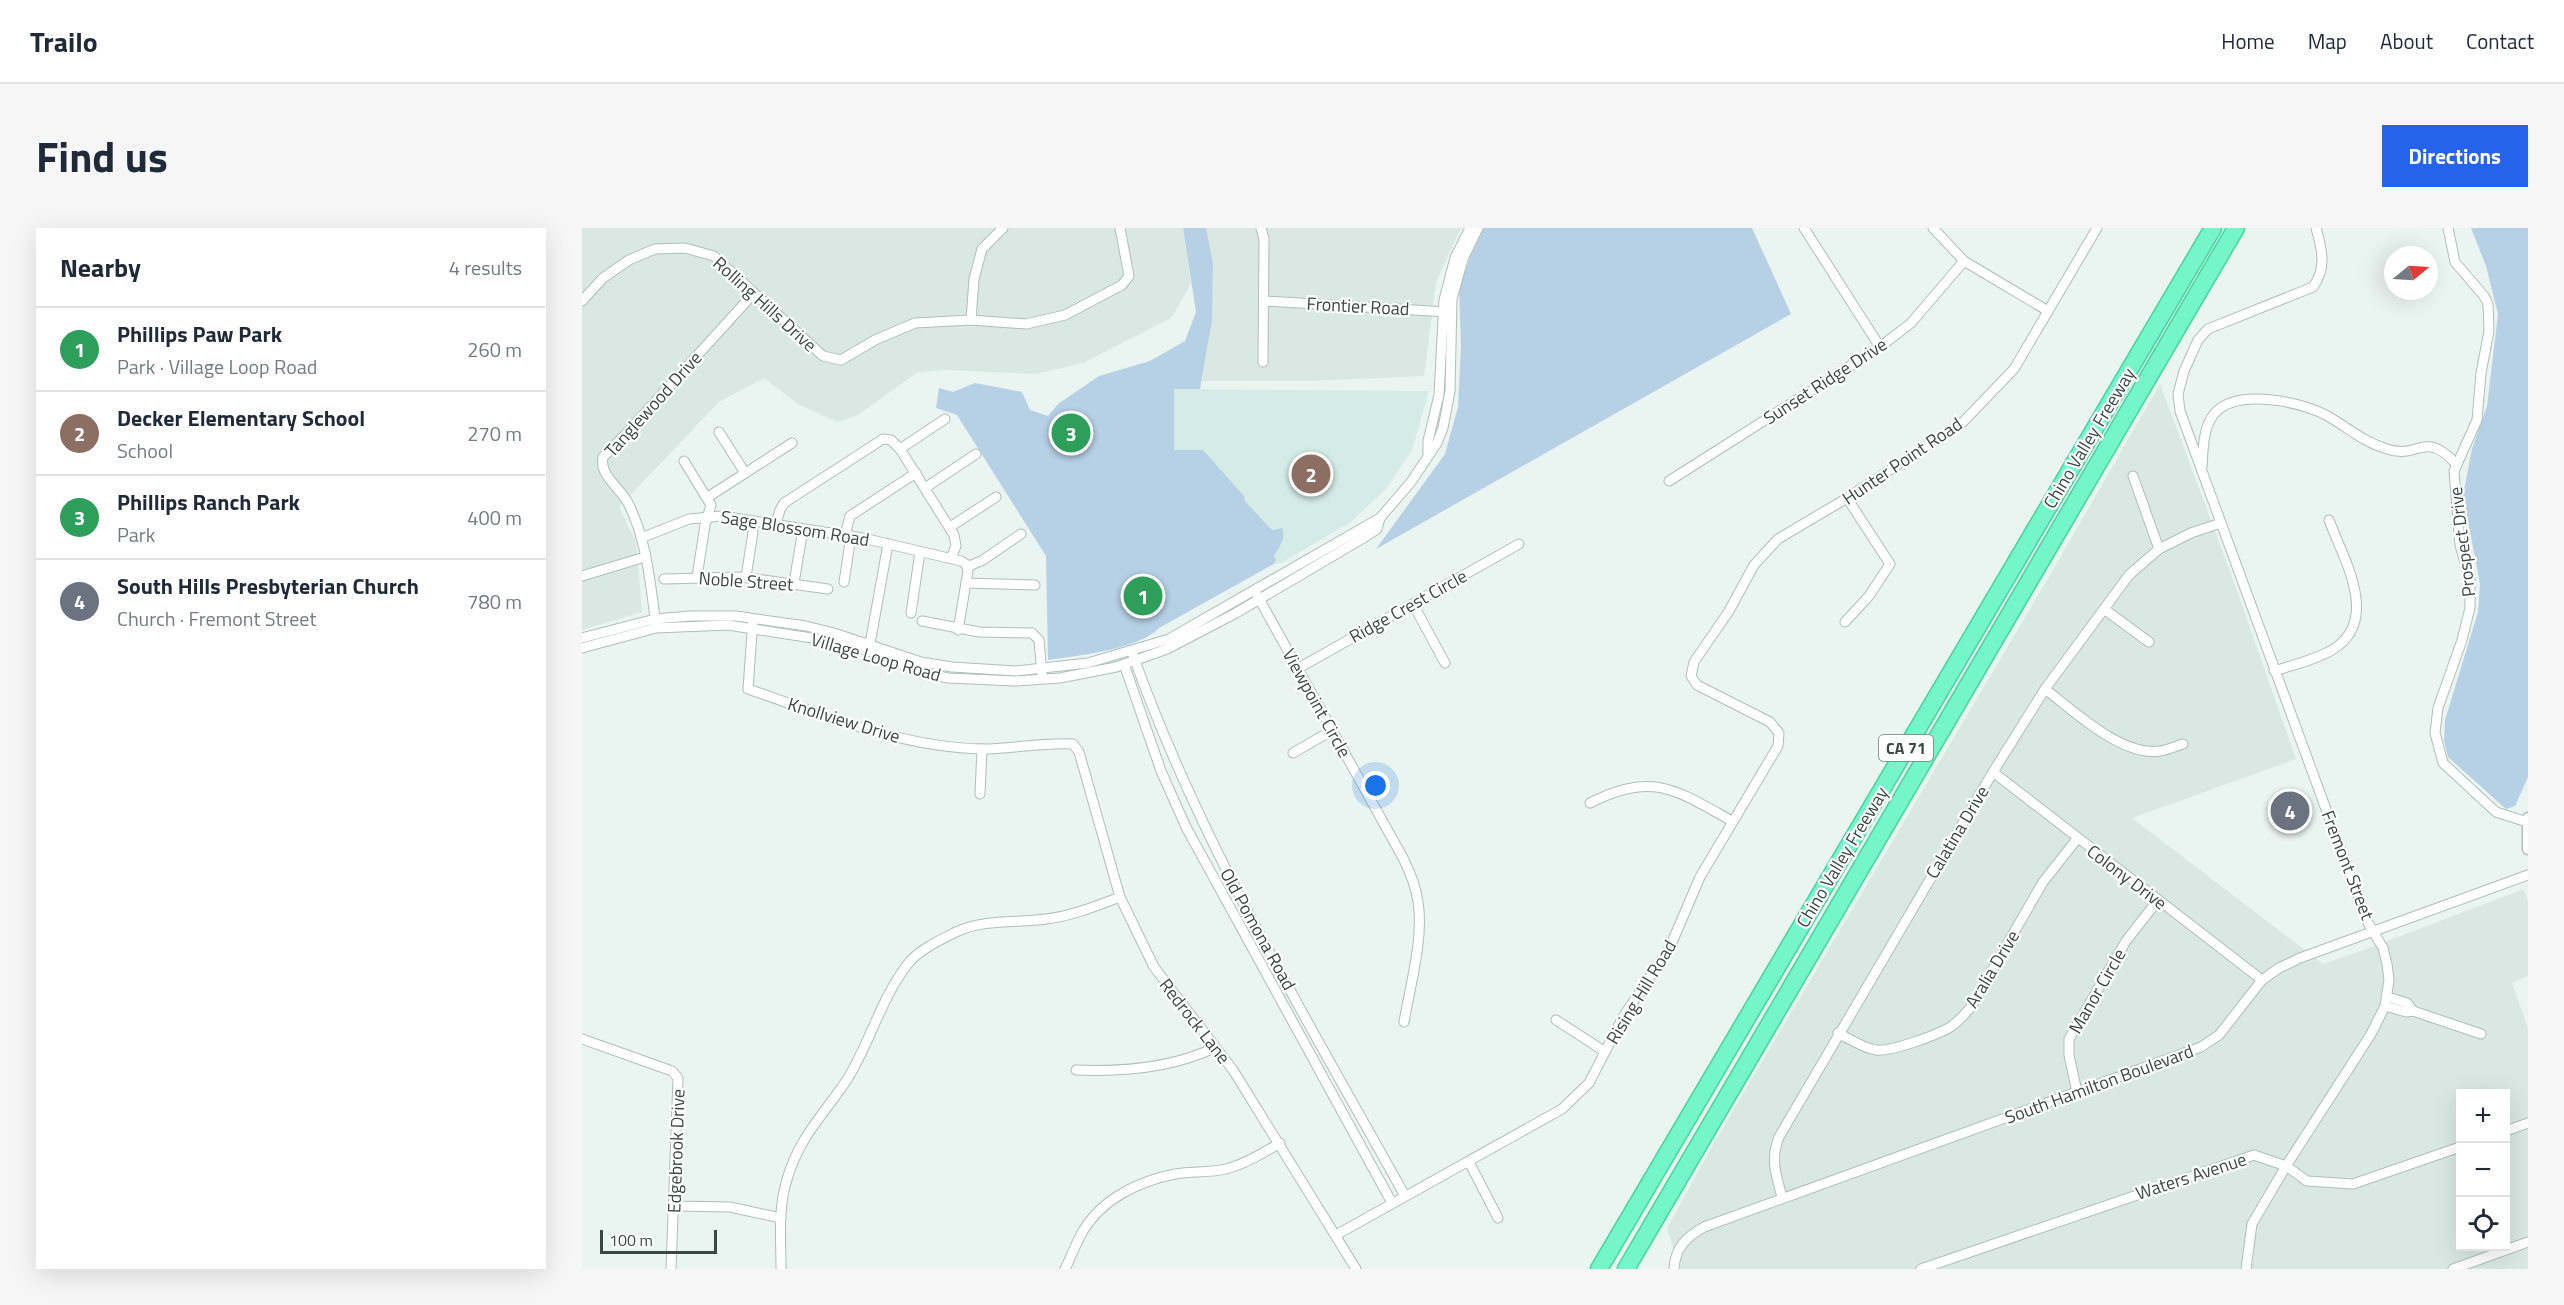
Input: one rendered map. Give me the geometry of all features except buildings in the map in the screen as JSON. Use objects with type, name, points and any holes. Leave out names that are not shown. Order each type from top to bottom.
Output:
[{"type":"highway","name":"Chino Valley Freeway","points":[[1599,1269],[2213,228]]},
{"type":"highway","name":"Chino Valley Freeway","points":[[1626,1269],[2236,228]]},
{"type":"street","points":[[1003,228],[982,249],[974,279],[971,320],[1026,324],[1065,315],[1122,285],[1129,276],[1129,266],[1120,228]]},
{"type":"street","points":[[1261,228],[1264,239],[1263,362]]},
{"type":"street","name":"Village Loop Road","points":[[869,648],[920,672],[948,678],[1043,680],[1089,674],[1124,664],[1134,656],[1169,639],[1380,518],[1411,482],[1428,454],[1428,441],[1439,395],[1455,258],[1470,228]]},
{"type":"street","name":"Village Loop Road","points":[[1447,312],[1463,259],[1478,228]]},
{"type":"street","points":[[1804,228],[1880,347]]},
{"type":"street","points":[[1933,228],[1964,261],[2048,311]]},
{"type":"street","name":"Hunter Point Road","points":[[1691,676],[1694,662],[1729,611],[1754,565],[1778,539],[1847,498],[1963,422],[2014,369],[2097,228]]},
{"type":"street","name":"Fremont Street","points":[[2246,1269],[2252,1224],[2286,1166],[2371,1034],[2386,1001],[2387,964],[2375,931],[2367,921],[2201,473],[2180,411],[2178,394],[2184,371],[2198,340],[2208,329],[2313,287],[2320,278],[2323,265],[2322,247],[2316,228]]},
{"type":"street","name":"Prospect Drive","points":[[2448,228],[2455,262],[2484,296],[2490,316],[2477,420],[2454,471],[2460,545],[2470,580],[2470,608],[2462,640],[2438,708],[2435,733],[2443,763],[2496,812],[2528,820]]},
{"type":"street","name":"Rolling Hills Drive","points":[[582,301],[603,278],[629,260],[655,249],[685,248],[714,256],[824,356],[841,360],[875,340],[915,323],[971,320]]},
{"type":"street","name":"Sunset Ridge Drive","points":[[1669,481],[1880,347],[1911,323],[1964,261]]},
{"type":"street","name":"Tanglewood Drive","points":[[656,624],[641,538],[625,497],[603,471],[603,457],[754,293]]},
{"type":"street","name":"Frontier Road","points":[[1264,301],[1447,312]]},
{"type":"street","points":[[2201,473],[2204,441],[2212,415],[2223,406],[2235,401],[2254,400],[2285,402],[2307,407],[2331,418],[2354,434],[2389,450],[2405,451],[2430,445],[2445,452],[2457,465]]},
{"type":"street","points":[[900,450],[945,419]]},
{"type":"street","points":[[719,432],[745,473]]},
{"type":"street","points":[[776,524],[784,503],[883,439],[891,440],[950,526],[956,541],[951,558]]},
{"type":"street","points":[[708,497],[792,443]]},
{"type":"street","points":[[925,488],[976,454]]},
{"type":"street","points":[[684,461],[711,505],[710,516],[705,525],[698,577]]},
{"type":"street","points":[[844,582],[850,516],[916,474]]},
{"type":"street","points":[[2133,477],[2159,549]]},
{"type":"street","points":[[950,526],[996,496]]},
{"type":"street","points":[[1845,621],[1869,596],[1890,564],[1847,498]]},
{"type":"street","name":"Sage Blossom Road","points":[[641,538],[689,519],[731,516],[888,544],[951,558],[964,562],[967,567]]},
{"type":"street","name":"Village Loop Road","points":[[582,638],[656,624],[753,623],[952,668],[1042,669],[1088,663],[1134,656],[1182,642],[1365,537],[1377,529],[1380,518]]},
{"type":"street","points":[[2274,671],[2330,652],[2346,640],[2355,627],[2357,596],[2329,520]]},
{"type":"street","name":"Calatina Drive","points":[[1782,1197],[1773,1165],[1774,1150],[1838,1033],[1993,772],[2045,690],[2129,575],[2159,549],[2191,533],[2221,523]]},
{"type":"street","points":[[794,583],[803,529]]},
{"type":"street","points":[[746,577],[753,532]]},
{"type":"street","points":[[958,630],[967,567],[983,560],[1021,534]]},
{"type":"street","points":[[869,648],[888,544]]},
{"type":"street","name":"Ridge Crest Circle","points":[[1297,669],[1519,544]]},
{"type":"street","points":[[911,613],[920,552]]},
{"type":"street","points":[[582,576],[645,557]]},
{"type":"street","name":"Noble Street","points":[[664,579],[746,577],[828,589]]},
{"type":"street","points":[[966,583],[1035,585]]},
{"type":"street","name":"Viewpoint Circle","points":[[1254,590],[1413,879],[1419,904],[1418,939],[1404,1022]]},
{"type":"street","points":[[1413,604],[1445,663]]},
{"type":"street","points":[[2104,609],[2149,642]]},
{"type":"street","points":[[922,621],[979,633],[1032,633],[1039,640],[1043,680]]},
{"type":"street","name":"Knollview Drive","points":[[753,623],[748,689],[877,734],[920,742],[982,749],[1062,743],[1073,744],[1078,752]]},
{"type":"street","name":"Village Loop Road","points":[[582,648],[656,624]]},
{"type":"street","name":"Old Pomona Road","points":[[1134,656],[1179,773],[1213,847],[1405,1196]]},
{"type":"street","name":"Old Pomona Road","points":[[1124,664],[1161,771],[1186,827],[1392,1203]]},
{"type":"street","name":"Rising Hill Road","points":[[1336,1234],[1562,1109],[1589,1083],[1623,1017],[1670,947],[1700,877],[1778,746],[1779,733],[1770,722],[1712,694],[1698,685],[1691,676]]},
{"type":"street","points":[[2045,690],[2110,737],[2125,745],[2160,751],[2183,744]]},
{"type":"street","points":[[1293,753],[1331,731]]},
{"type":"street","points":[[980,794],[982,749]]},
{"type":"street","name":"Redrock Lane","points":[[1078,752],[1120,897],[1154,968],[1233,1070],[1356,1269]]},
{"type":"street","name":"Colony Drive","points":[[1993,772],[2262,980]]},
{"type":"street","points":[[1590,803],[1619,790],[1637,786],[1654,786],[1670,789],[1732,820]]},
{"type":"street","points":[[2528,820],[2528,849]]},
{"type":"street","name":"Aralia Drive","points":[[1838,1033],[1863,1046],[1876,1050],[1888,1050],[1947,1029],[1960,1020],[1971,1007],[2043,882],[2077,839]]},
{"type":"street","name":"South Hamilton Boulevard","points":[[1674,1269],[1674,1261],[1681,1245],[1690,1235],[1704,1227],[2200,1047],[2218,1035],[2262,980],[2279,968],[2300,958],[2528,875]]},
{"type":"street","points":[[781,1269],[781,1218],[785,1185],[794,1158],[816,1119],[848,1077],[891,988],[909,962],[931,945],[959,931],[991,923],[1047,919],[1080,912],[1120,897]]},
{"type":"street","name":"Manor Circle","points":[[2077,1092],[2069,1055],[2070,1040],[2126,940],[2158,900]]},
{"type":"street","points":[[2386,1001],[2406,1012],[2414,1011],[2481,1034]]},
{"type":"street","points":[[1556,1020],[1604,1052]]},
{"type":"street","name":"Edgebrook Drive","points":[[583,1042],[672,1071],[678,1078],[671,1269]]},
{"type":"street","points":[[1076,1070],[1097,1071],[1163,1065],[1191,1059],[1214,1048]]},
{"type":"street","points":[[2510,1129],[2528,1123]]},
{"type":"street","points":[[1065,1269],[1083,1231],[1098,1212],[1132,1188],[1177,1174],[1229,1168],[1257,1157],[1280,1143]]},
{"type":"street","name":"Waters Avenue","points":[[1921,1269],[2254,1155],[2286,1166],[2307,1181],[2352,1184],[2456,1148]]},
{"type":"street","points":[[1468,1162],[1498,1218]]},
{"type":"street","points":[[674,1206],[730,1207],[781,1218]]},
{"type":"street","points":[[2453,1269],[2528,1242]]},
{"type":"shaded area","points":[[582,228],[1183,228],[1191,284],[1171,318],[1083,363],[1035,374],[948,370],[918,372],[858,415],[837,422],[798,404],[764,378],[719,402],[619,507],[636,542],[642,612],[582,630]]},
{"type":"shaded area","points":[[1183,228],[1206,228],[1213,263],[1212,321],[1200,389],[1174,389],[1174,450],[1203,450],[1270,528],[1274,530],[1282,528],[1283,538],[1274,556],[1276,560],[1274,564],[1150,635],[1107,650],[1048,660],[1046,556],[957,415],[936,408],[939,388],[953,392],[975,383],[1022,392],[1030,410],[1048,416],[1058,404],[1099,376],[1150,361],[1185,341],[1196,312]]},
{"type":"shaded area","points":[[1206,228],[1461,228],[1436,282],[1424,376],[1310,381],[1202,381],[1212,321],[1213,263]]},
{"type":"shaded area","points":[[1484,228],[1752,228],[1791,314],[1376,549],[1445,454],[1458,407],[1461,346],[1459,287]]},
{"type":"shaded area","points":[[2471,228],[2528,228],[2528,777],[2515,806],[2506,809],[2448,757],[2444,741],[2445,720],[2478,612],[2480,584],[2463,495],[2472,449],[2487,406],[2498,314],[2486,266]]},
{"type":"shaded area","points":[[2160,384],[2235,585],[2296,759],[2132,818],[2323,964],[2524,889],[2528,901],[2528,976],[2512,983],[2528,1028],[2528,1269],[1680,1269],[1667,1228],[1714,1143],[2047,580]]},
{"type":"shaded area","points":[[1174,389],[1429,391],[1412,450],[1386,489],[1351,522],[1281,563],[1274,564],[1276,560],[1274,556],[1282,542],[1284,532],[1270,528],[1245,501],[1244,496],[1174,450]]},
{"type":"place","name":"Phillips Ranch Park","points":[[1071,433]]},
{"type":"place","name":"Decker Elementary School","points":[[1311,474]]},
{"type":"place","name":"Phillips Paw Park","points":[[1143,596]]},
{"type":"place","name":"South Hills Presbyterian Church","points":[[2290,811]]}]
